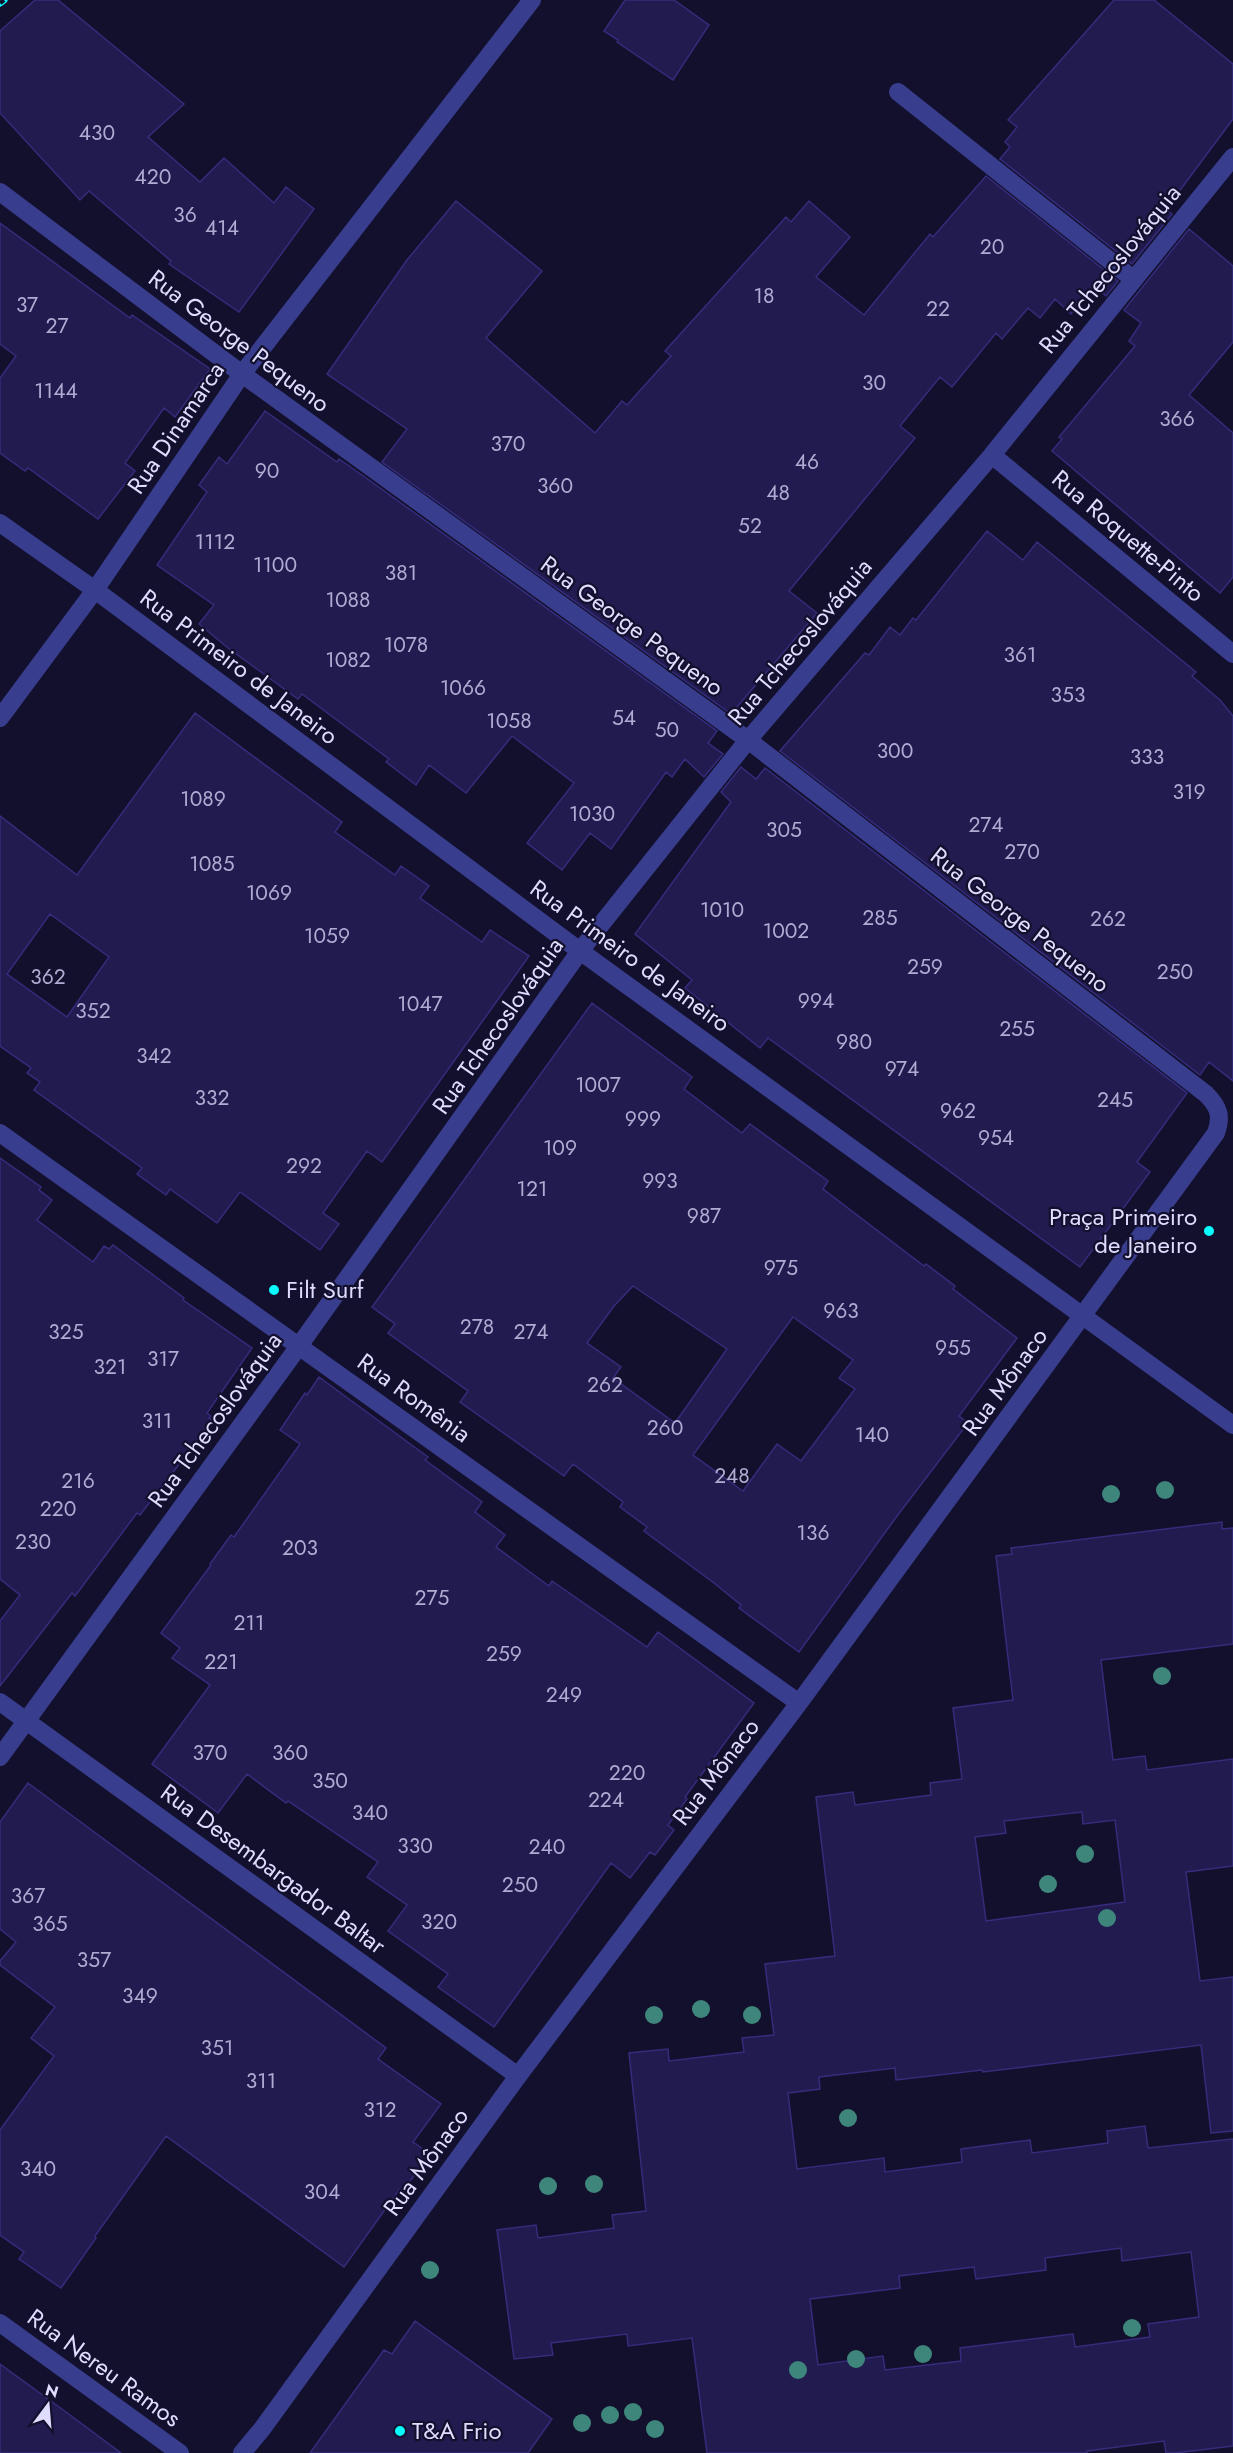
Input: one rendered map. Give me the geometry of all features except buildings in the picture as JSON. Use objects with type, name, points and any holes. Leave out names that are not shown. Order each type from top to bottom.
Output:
[{"type":"street","name":"Rua Dinamarca","points":[[0,718],[95,590],[242,374],[532,0]]},
{"type":"street","points":[[898,92],[1133,279]]},
{"type":"street","name":"Rua Tchecoslováquia","points":[[0,1757],[300,1346],[580,951],[748,740],[992,455],[1233,157]]},
{"type":"street","name":"Rua George Pequeno","points":[[0,192],[242,374],[748,740],[1206,1094],[1216,1105],[1220,1116]]},
{"type":"street","name":"Rua Roquette-Pinto","points":[[992,455],[1233,654]]},
{"type":"street","name":"Rua Primeiro de Janeiro","points":[[0,523],[95,590],[580,951],[1233,1425]]},
{"type":"street","name":"Rua Mônaco","points":[[242,2453],[262,2429],[518,2076],[799,1702],[1083,1315],[1216,1133],[1220,1116]]},
{"type":"street","name":"Rua Romênia","points":[[0,1133],[799,1702]]},
{"type":"street","name":"Rua Desembargador Baltar","points":[[0,1702],[518,2076]]},
{"type":"street","name":"Rua Nereu Ramos","points":[[0,2322],[180,2453]]},
{"type":"railway","points":[[0,3],[4,0]]},
{"type":"place","name":"Praça Primeiro de Janeiro","points":[[1209,1231]]},
{"type":"place","name":"Filt Surf","points":[[274,1290]]},
{"type":"place","name":"T&A Frio","points":[[400,2431]]}]
